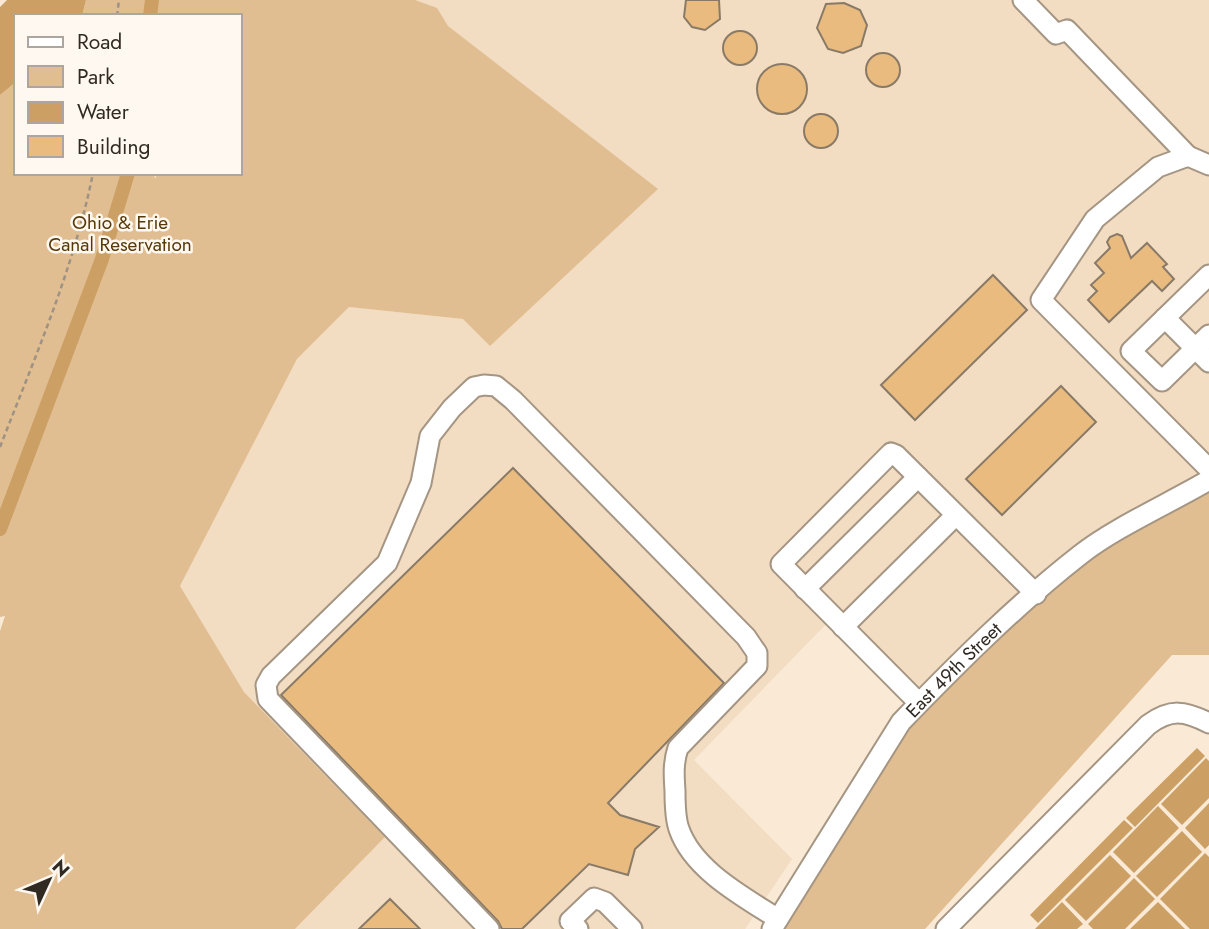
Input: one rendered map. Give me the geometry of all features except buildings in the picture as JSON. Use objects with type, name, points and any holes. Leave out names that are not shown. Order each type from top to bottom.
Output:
[{"type":"street","points":[[1023,0],[1056,34],[1067,30],[1188,156],[1209,165]]},
{"type":"street","points":[[1188,156],[1158,167],[1129,194],[1095,219],[1041,300],[1209,469]]},
{"type":"street","points":[[1165,318],[1205,349],[1162,382],[1131,351],[1209,275]]},
{"type":"street","points":[[489,929],[268,699],[266,685],[271,676],[387,564],[421,483],[430,436],[459,401],[474,387],[484,385],[496,386],[513,400],[746,637],[757,653],[757,666],[678,748],[674,761],[675,797],[677,827],[685,843],[719,878],[775,924]]},
{"type":"street","points":[[919,703],[781,562],[873,471],[894,454],[1036,594]]},
{"type":"street","points":[[805,589],[918,477]]},
{"type":"street","name":"East 49th Street","points":[[775,924],[901,722],[919,703],[1082,554],[1209,480]]},
{"type":"street","points":[[843,627],[956,515]]},
{"type":"street","points":[[946,929],[1149,725],[1161,716],[1187,712],[1209,723]]},
{"type":"street","points":[[578,929],[570,921],[594,898],[605,902],[632,929]]},
{"type":"path","points":[[0,447],[54,306],[86,208],[93,175]]},
{"type":"shaded area","points":[[396,0],[1209,0],[1209,480],[919,703],[830,620],[694,760],[792,859],[745,929],[295,929],[385,837],[244,692],[180,586],[297,359],[349,307],[463,319]]},
{"type":"green space","name":"Ohio & Erie Canal Reservation","points":[[86,0],[415,0],[437,8],[448,26],[658,189],[490,346],[463,319],[349,307],[297,359],[180,586],[244,692],[385,837],[295,929],[0,929],[0,631],[5,616],[0,617],[0,95],[14,84],[14,175],[154,175],[155,179],[156,175],[242,175],[242,14],[82,14]]},
{"type":"green space","points":[[1209,480],[1209,655],[1172,655],[925,929],[772,929],[901,722],[1036,594]]},
{"type":"water","points":[[7,0],[86,0],[82,14],[14,14],[14,84],[0,95],[0,7]]},
{"type":"water","points":[[1197,748],[1205,756],[1135,827],[1126,818]]},
{"type":"water","points":[[1206,758],[1209,761],[1209,798],[1182,825],[1161,804]]},
{"type":"water","points":[[1209,803],[1209,845],[1205,849],[1185,828]]},
{"type":"water","points":[[1158,806],[1179,828],[1134,873],[1113,852]]},
{"type":"water","points":[[1124,820],[1133,828],[1038,923],[1030,915]]},
{"type":"water","points":[[1182,831],[1202,852],[1157,897],[1136,876]]},
{"type":"water","points":[[1205,853],[1209,857],[1209,929],[1190,929],[1160,899]]},
{"type":"water","points":[[1110,855],[1131,876],[1086,921],[1065,900]]},
{"type":"water","points":[[1134,878],[1155,899],[1125,929],[1093,929],[1088,924]]},
{"type":"water","points":[[1062,902],[1083,924],[1077,929],[1035,929]]},
{"type":"water","points":[[1158,902],[1185,929],[1130,929]]},
{"type":"waterway","points":[[150,14],[152,0]]},
{"type":"waterway","points":[[0,529],[102,259],[127,175]]}]
